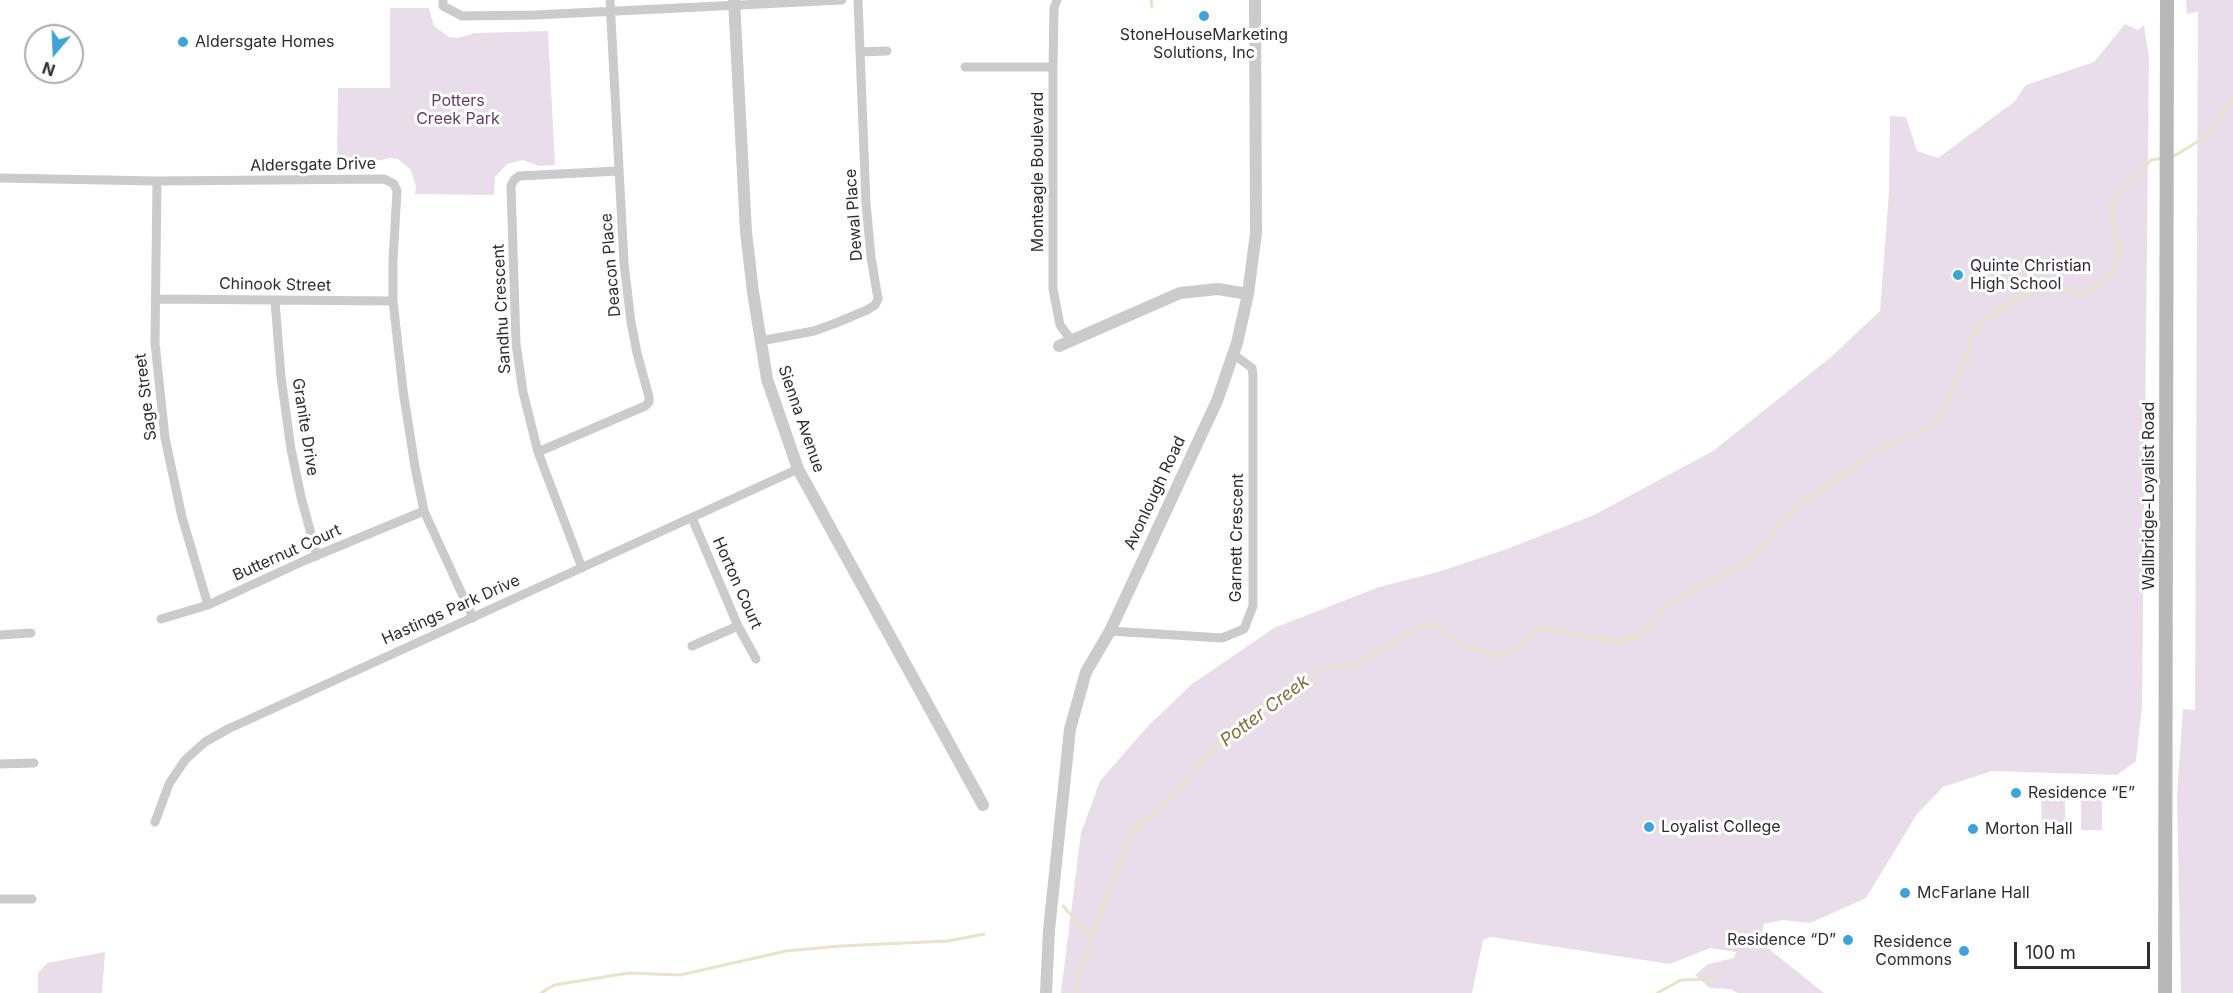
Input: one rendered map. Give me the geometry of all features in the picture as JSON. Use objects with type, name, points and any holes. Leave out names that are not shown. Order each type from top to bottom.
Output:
[{"type":"main road","name":"Wallbridge-Loyalist Road","points":[[2165,993],[2167,0]]},
{"type":"street","points":[[443,0],[442,6],[462,16],[842,0]]},
{"type":"street","name":"Deacon Place","points":[[538,453],[645,406],[650,397],[637,353],[628,297],[618,171],[610,0]]},
{"type":"street","name":"Dewal Place","points":[[760,341],[814,331],[867,310],[875,305],[878,299],[871,257],[867,203],[858,0]]},
{"type":"street","name":"Monteagle Boulevard","points":[[1057,0],[1054,8],[1053,67],[1053,289],[1060,326],[1071,340]]},
{"type":"street","name":"Avonlough Road","points":[[1046,993],[1049,930],[1070,729],[1086,672],[1110,631],[1216,401],[1233,354],[1248,294],[1256,233],[1255,0]]},
{"type":"street","name":"Sienna Avenue","points":[[734,3],[746,232],[767,379],[798,469],[983,805]]},
{"type":"street","points":[[860,52],[887,51]]},
{"type":"street","points":[[965,67],[1053,67]]},
{"type":"street","name":"Sandhu Crescent","points":[[582,568],[538,453],[523,392],[516,344],[511,186],[519,176],[618,171]]},
{"type":"street","name":"Aldersgate Drive","points":[[0,178],[157,181],[384,179],[394,184],[397,191],[393,301],[403,390],[424,511],[473,618]]},
{"type":"street","name":"Sage Street","points":[[157,181],[155,344],[165,438],[182,517],[208,605]]},
{"type":"street","points":[[1059,346],[1180,293],[1218,289],[1248,294]]},
{"type":"street","name":"Chinook Street","points":[[156,299],[393,301]]},
{"type":"street","name":"Granite Drive","points":[[275,301],[281,377],[291,449],[317,556]]},
{"type":"street","name":"Garnett Crescent","points":[[1110,631],[1222,638],[1245,629],[1253,606],[1253,376],[1252,368],[1233,354]]},
{"type":"street","name":"Hastings Park Drive","points":[[155,822],[169,784],[185,760],[206,742],[228,729],[798,469]]},
{"type":"street","name":"Butternut Court","points":[[161,620],[208,605],[424,511]]},
{"type":"street","name":"Horton Court","points":[[692,518],[738,626],[756,659]]},
{"type":"street","points":[[692,646],[738,626]]},
{"type":"street","points":[[0,634],[31,633]]},
{"type":"street","points":[[0,764],[34,763]]},
{"type":"street","points":[[0,899],[32,899]]},
{"type":"green space","points":[[2186,0],[2233,0],[2233,993],[2181,993],[2177,794],[2183,709],[2195,710],[2198,11],[2187,14]]},
{"type":"green space","name":"Potters Creek Park","points":[[390,8],[429,8],[434,26],[449,37],[458,38],[475,33],[548,31],[555,165],[539,166],[523,160],[507,164],[495,177],[494,195],[415,194],[416,186],[411,170],[398,159],[337,162],[338,88],[390,88]]},
{"type":"green space","points":[[2125,24],[2138,30],[2144,25],[2149,58],[2142,706],[2136,761],[2117,775],[1992,771],[1943,787],[1917,814],[1866,898],[1810,923],[1783,920],[1764,924],[1760,942],[1824,993],[1738,993],[1730,989],[1710,988],[1695,975],[1708,964],[1734,958],[1736,952],[1710,948],[1670,964],[1491,937],[1483,940],[1472,993],[1061,993],[1081,833],[1100,781],[1148,726],[1192,684],[1274,628],[1379,587],[1438,572],[1504,550],[1594,515],[1713,451],[1831,357],[1880,311],[1889,191],[1890,116],[1906,117],[1917,151],[1938,158],[2014,102],[2026,85],[2094,62]]},
{"type":"green space","points":[[2041,794],[2065,794],[2065,835],[2042,835]]},
{"type":"green space","points":[[2081,797],[2102,797],[2102,830],[2081,830]]},
{"type":"green space","points":[[105,952],[102,993],[38,993],[38,973],[47,963]]},
{"type":"waterway","points":[[1151,0],[1152,7]]},
{"type":"waterway","name":"Potter Creek","points":[[2170,156],[2176,155],[2208,135],[2233,98]]},
{"type":"waterway","name":"Potter Creek","points":[[1076,993],[1091,937],[1132,832],[1171,799],[1218,744],[1294,685],[1324,667],[1354,666],[1423,624],[1440,627],[1460,645],[1496,655],[1519,648],[1531,632],[1546,628],[1618,642],[1640,635],[1671,602],[1744,565],[1800,504],[1842,476],[1868,455],[1939,422],[1977,327],[2011,301],[2051,286],[2083,294],[2105,281],[2112,273],[2120,251],[2111,211],[2115,198],[2151,160],[2163,158]]},
{"type":"waterway","points":[[1063,906],[1091,937]]},
{"type":"waterway","points":[[541,993],[554,985],[629,973],[680,975],[786,951],[948,941],[984,934]]},
{"type":"waterway","points":[[1657,993],[1681,980],[1716,979]]},
{"type":"place","name":"StoneHouseMarketing Solutions, Inc","points":[[1204,16]]},
{"type":"place","name":"Aldersgate Homes","points":[[183,42]]},
{"type":"place","name":"Quinte Christian High School","points":[[1958,275]]},
{"type":"place","name":"Residence “E”","points":[[2016,793]]},
{"type":"place","name":"Loyalist College","points":[[1649,827]]},
{"type":"place","name":"Morton Hall","points":[[1973,829]]},
{"type":"place","name":"McFarlane Hall","points":[[1905,893]]},
{"type":"place","name":"Residence “D”","points":[[1848,940]]},
{"type":"place","name":"Residence Commons","points":[[1964,951]]}]
